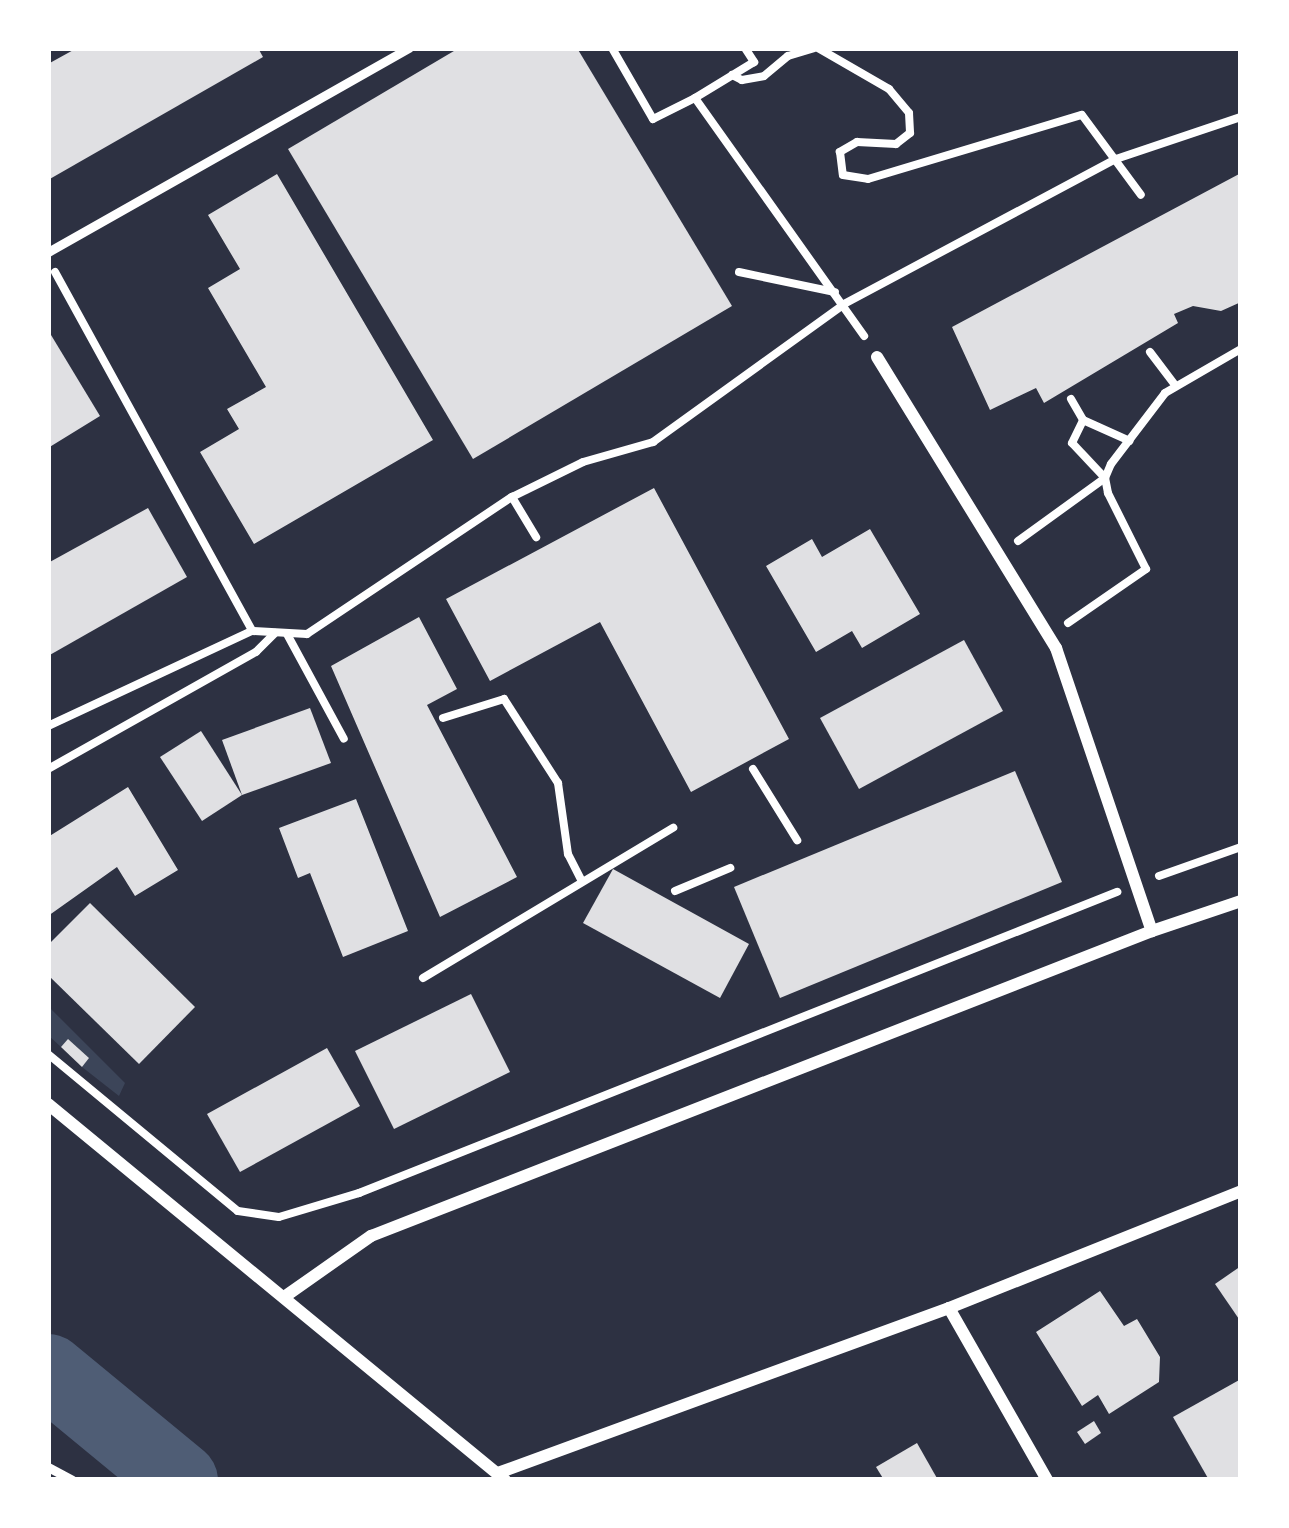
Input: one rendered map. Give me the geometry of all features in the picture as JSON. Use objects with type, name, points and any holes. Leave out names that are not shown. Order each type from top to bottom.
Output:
[{"type":"street","points":[[877,357],[1048,636],[1151,931]]},
{"type":"street","points":[[287,1295],[371,1236],[1151,931],[1241,902]]},
{"type":"street","points":[[48,1104],[287,1295],[502,1476],[949,1308],[1241,1191]]},
{"type":"street","points":[[949,1308],[1047,1480]]},
{"type":"lane","points":[[48,256],[409,48]]},
{"type":"lane","points":[[48,1467],[72,1480]]},
{"type":"path","points":[[612,48],[653,118],[754,62],[745,48]]},
{"type":"path","points":[[732,75],[742,80],[764,76],[788,56],[816,48],[890,88],[909,113],[910,133],[896,144],[856,142],[839,152],[843,175],[868,179],[1082,115],[1141,195]]},
{"type":"path","points":[[695,98],[836,292],[877,357]]},
{"type":"path","points":[[48,726],[252,631],[307,634],[512,497],[583,462],[653,442],[844,304],[1116,160],[1241,118]]},
{"type":"path","points":[[48,256],[252,631]]},
{"type":"path","points":[[739,272],[836,292]]},
{"type":"path","points":[[999,554],[1105,478],[1175,386],[1241,349]]},
{"type":"path","points":[[1150,352],[1175,386]]},
{"type":"path","points":[[1071,399],[1083,420],[1130,441]]},
{"type":"path","points":[[1048,636],[1147,569],[1105,478],[1072,443],[1083,420]]},
{"type":"path","points":[[512,497],[536,537]]},
{"type":"path","points":[[281,633],[344,739]]},
{"type":"path","points":[[48,769],[256,652],[281,633]]},
{"type":"path","points":[[443,718],[504,698],[558,783],[568,854],[582,882]]},
{"type":"path","points":[[753,769],[797,840]]},
{"type":"path","points":[[423,978],[673,828]]},
{"type":"path","points":[[48,1054],[238,1211],[280,1217],[359,1193],[1241,847]]},
{"type":"path","points":[[675,891],[730,868]]},
{"type":"shaded area","points":[[48,1006],[125,1083],[119,1096],[82,1067],[89,1058],[69,1040],[61,1047],[48,1035]]},
{"type":"building","points":[[77,48],[258,48],[263,57],[48,180],[48,64]]},
{"type":"building","points":[[459,48],[577,48],[732,306],[473,459],[288,149]]},
{"type":"building","points":[[1241,173],[1241,302],[1221,311],[1193,306],[1174,314],[1178,323],[1044,403],[1036,388],[990,410],[952,327]]},
{"type":"building","points":[[277,174],[433,440],[254,544],[200,452],[239,429],[227,409],[266,387],[208,288],[240,269],[208,215]]},
{"type":"building","points":[[48,330],[100,416],[48,448]]},
{"type":"building","points":[[654,488],[789,739],[691,792],[600,622],[490,681],[446,599]]},
{"type":"building","points":[[148,508],[187,577],[48,656],[48,563]]},
{"type":"building","points":[[870,529],[920,614],[862,648],[852,631],[816,652],[766,566],[812,539],[822,557]]},
{"type":"building","points":[[419,617],[457,689],[427,705],[517,877],[440,917],[331,666]]},
{"type":"building","points":[[964,640],[1003,711],[859,789],[820,718]]},
{"type":"building","points":[[310,708],[331,763],[242,795],[222,740]]},
{"type":"building","points":[[201,731],[242,795],[202,821],[160,757]]},
{"type":"building","points":[[1015,771],[1062,882],[780,998],[734,887]]},
{"type":"building","points":[[128,787],[178,870],[135,896],[117,867],[48,916],[48,837]]},
{"type":"building","points":[[356,799],[408,931],[343,957],[310,873],[298,878],[279,828]]},
{"type":"building","points":[[613,869],[749,944],[720,998],[583,923]]},
{"type":"building","points":[[90,903],[195,1007],[139,1064],[48,975],[48,945]]},
{"type":"building","points":[[471,994],[510,1072],[394,1129],[355,1051]]},
{"type":"building","points":[[68,1039],[89,1058],[82,1067],[61,1047]]},
{"type":"building","points":[[327,1048],[360,1106],[240,1172],[207,1114]]},
{"type":"building","points":[[1241,1266],[1241,1322],[1215,1284]]},
{"type":"building","points":[[1100,1291],[1124,1326],[1137,1319],[1160,1357],[1159,1382],[1109,1414],[1098,1395],[1082,1406],[1036,1332]]},
{"type":"building","points":[[1241,1379],[1241,1480],[1209,1480],[1173,1417]]},
{"type":"building","points":[[1094,1421],[1101,1433],[1085,1444],[1077,1432]]},
{"type":"building","points":[[917,1443],[938,1480],[884,1480],[876,1467]]},
{"type":"waterway","points":[[48,1371],[180,1480]]}]
